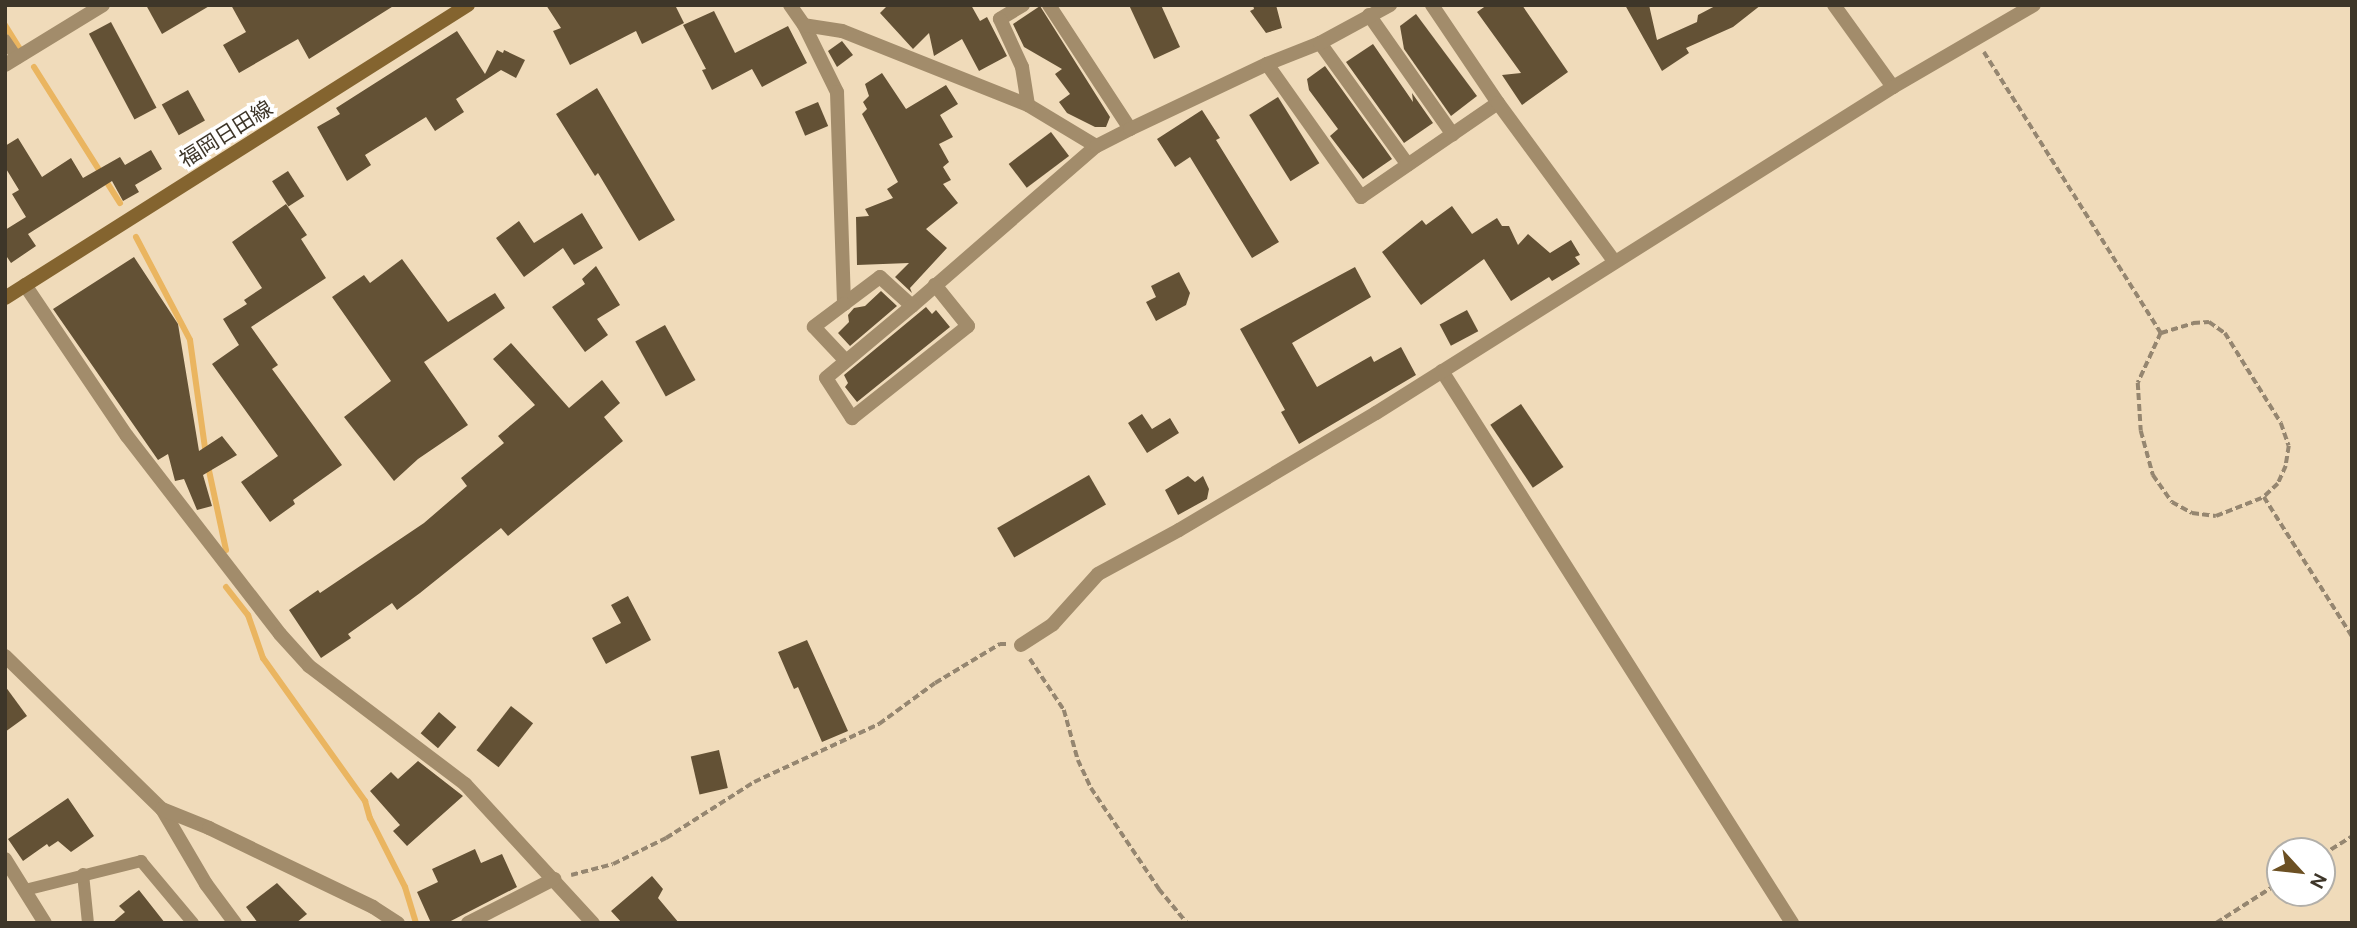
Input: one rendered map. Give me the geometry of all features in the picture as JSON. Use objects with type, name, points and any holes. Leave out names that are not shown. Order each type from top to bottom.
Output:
[{"type":"main road","name":"福岡日田線","points":[[5,298],[468,5]]},
{"type":"street","points":[[11,62],[103,5]]},
{"type":"street","points":[[790,5],[804,25],[837,92],[844,303]]},
{"type":"street","points":[[1049,5],[1130,130]]},
{"type":"street","points":[[934,285],[968,326],[852,418],[826,378],[912,306],[934,285],[1096,146],[1268,64],[1320,43],[1390,5]]},
{"type":"street","points":[[1432,5],[1498,103],[1615,262]]},
{"type":"street","points":[[1833,5],[1893,87]]},
{"type":"street","points":[[1021,645],[1053,624],[1098,574],[1244,492],[1442,371],[1893,87],[2034,5]]},
{"type":"street","points":[[1021,6],[1000,19],[1022,66],[1028,105]]},
{"type":"street","points":[[1369,15],[1453,135]]},
{"type":"street","points":[[804,25],[842,31],[1028,105],[1096,146]]},
{"type":"street","points":[[1320,43],[1408,165]]},
{"type":"street","points":[[1268,64],[1361,197],[1498,103]]},
{"type":"street","points":[[845,360],[814,327],[880,277],[912,306]]},
{"type":"street","points":[[25,285],[134,445],[309,666],[466,784],[593,923]]},
{"type":"street","points":[[1442,371],[1792,923]]},
{"type":"street","points":[[5,656],[162,810],[206,884],[235,923]]},
{"type":"street","points":[[162,810],[220,834],[373,907],[398,923]]},
{"type":"street","points":[[5,859],[46,923]]},
{"type":"street","points":[[468,923],[554,879]]},
{"type":"lane","points":[[5,40],[11,62]]},
{"type":"lane","points":[[25,891],[141,861],[193,923]]},
{"type":"lane","points":[[83,874],[88,923]]},
{"type":"path","points":[[1976,38],[2161,333]]},
{"type":"path","points":[[2209,322],[2225,333],[2248,375],[2281,424],[2289,446],[2286,466],[2278,484],[2264,497],[2216,516],[2192,513],[2172,502],[2152,475],[2143,444],[2138,383],[2161,333],[2193,323],[2209,322]]},
{"type":"path","points":[[2264,497],[2352,636]]},
{"type":"path","points":[[554,879],[613,864],[666,838],[754,782],[879,724],[935,683],[1000,643],[1021,645],[1064,710],[1078,760],[1091,788],[1158,889],[1187,923]]},
{"type":"path","points":[[2336,846],[2352,836]]},
{"type":"path","points":[[2216,923],[2266,891]]},
{"type":"building","points":[[146,5],[211,5],[162,34]]},
{"type":"building","points":[[231,5],[395,5],[309,59],[298,39],[239,73],[223,45],[246,32]]},
{"type":"building","points":[[546,5],[675,5],[684,23],[642,44],[636,31],[570,65],[553,31],[561,28]]},
{"type":"building","points":[[888,5],[971,5],[980,21],[987,17],[1007,56],[979,71],[962,39],[934,56],[929,33],[913,49],[880,13]]},
{"type":"building","points":[[1129,5],[1161,5],[1180,47],[1154,59]]},
{"type":"building","points":[[1253,5],[1276,5],[1282,28],[1266,33],[1250,11],[1254,9]]},
{"type":"building","points":[[1487,5],[1522,5],[1568,72],[1522,105],[1502,75],[1521,73],[1477,12]]},
{"type":"building","points":[[1625,5],[1649,5],[1657,40],[1697,22],[1698,15],[1717,5],[1761,5],[1733,27],[1686,48],[1689,53],[1662,71]]},
{"type":"building","points":[[1040,6],[1110,117],[1106,127],[1095,127],[1067,113],[1059,102],[1070,94],[1055,74],[1062,69],[1024,47],[1013,24]]},
{"type":"building","points":[[714,11],[735,53],[788,26],[807,63],[762,87],[752,69],[712,90],[702,70],[706,69],[683,25]]},
{"type":"building","points":[[1416,14],[1477,96],[1451,116],[1404,49],[1400,26]]},
{"type":"building","points":[[111,22],[157,108],[134,119],[89,34]]},
{"type":"building","points":[[457,31],[485,74],[497,50],[503,53],[504,50],[525,60],[516,78],[501,70],[456,99],[464,112],[435,131],[426,117],[365,155],[371,165],[347,181],[317,127],[340,114],[336,108]]},
{"type":"building","points":[[842,41],[853,55],[837,67],[828,51]]},
{"type":"building","points":[[1373,44],[1413,102],[1412,93],[1433,123],[1404,143],[1346,62]]},
{"type":"building","points":[[1325,66],[1392,159],[1363,179],[1330,136],[1338,129],[1309,90],[1307,79]]},
{"type":"building","points":[[882,73],[906,109],[946,85],[958,104],[940,115],[953,137],[939,144],[949,162],[943,167],[951,180],[943,184],[958,203],[926,229],[947,248],[910,288],[912,293],[895,277],[909,263],[857,265],[856,217],[869,216],[865,209],[893,198],[887,189],[898,182],[862,114],[867,109],[863,102],[869,96],[865,84]]},
{"type":"building","points":[[597,88],[675,220],[639,241],[598,173],[595,176],[556,114]]},
{"type":"building","points":[[188,90],[205,121],[179,135],[162,105]]},
{"type":"building","points":[[1278,97],[1319,163],[1291,181],[1249,115]]},
{"type":"building","points":[[818,102],[828,126],[805,136],[795,112]]},
{"type":"building","points":[[1202,110],[1220,138],[1216,140],[1279,242],[1252,258],[1190,157],[1175,167],[1157,139]]},
{"type":"building","points":[[1051,132],[1069,156],[1027,188],[1009,164]]},
{"type":"building","points":[[18,138],[42,177],[71,158],[83,178],[120,157],[125,165],[151,150],[162,169],[135,185],[139,192],[123,201],[112,181],[28,234],[36,246],[11,263],[5,254],[5,230],[26,217],[12,194],[19,190],[5,167],[5,146]]},
{"type":"building","points":[[288,171],[304,196],[288,207],[272,181]]},
{"type":"building","points":[[286,204],[307,235],[301,239],[326,278],[251,327],[278,365],[272,369],[342,465],[293,500],[295,504],[270,522],[241,482],[278,456],[212,364],[239,345],[223,319],[247,304],[244,300],[262,288],[232,242]]},
{"type":"building","points":[[1452,206],[1472,234],[1497,218],[1502,226],[1509,226],[1518,245],[1528,234],[1550,253],[1571,240],[1580,255],[1575,257],[1580,264],[1552,281],[1549,277],[1511,301],[1484,259],[1421,305],[1382,252],[1422,220],[1426,225]]},
{"type":"building","points":[[582,213],[603,248],[574,265],[563,248],[524,277],[496,238],[519,221],[534,243]]},
{"type":"building","points":[[134,257],[178,324],[199,451],[222,436],[237,455],[203,475],[212,506],[197,510],[184,479],[175,481],[168,454],[158,460],[53,309]]},
{"type":"building","points":[[402,259],[448,322],[495,293],[505,308],[424,362],[468,425],[418,459],[394,481],[344,417],[391,381],[332,297],[364,275],[370,283]]},
{"type":"building","points":[[596,266],[620,305],[597,319],[608,335],[585,352],[552,307],[585,284],[582,279]]},
{"type":"building","points":[[1355,267],[1371,297],[1292,343],[1317,387],[1371,356],[1374,362],[1401,347],[1416,375],[1299,444],[1281,412],[1285,410],[1240,329]]},
{"type":"building","points":[[1179,272],[1190,293],[1186,305],[1156,321],[1146,302],[1156,297],[1151,286]]},
{"type":"building","points":[[881,291],[897,306],[850,346],[838,333],[849,322],[848,315],[854,308],[865,306]]},
{"type":"building","points":[[926,307],[932,314],[936,310],[950,327],[857,402],[845,387],[848,383],[844,375]]},
{"type":"building","points":[[1467,310],[1478,331],[1451,346],[1440,325]]},
{"type":"building","points":[[665,325],[696,380],[666,397],[635,341]]},
{"type":"building","points":[[511,343],[569,408],[602,380],[620,403],[604,417],[623,441],[508,536],[501,528],[397,610],[392,603],[348,634],[351,638],[321,658],[289,610],[318,590],[320,593],[424,523],[467,486],[461,478],[504,443],[498,436],[535,405],[493,359]]},
{"type":"building","points":[[1521,404],[1563,467],[1533,488],[1490,425]]},
{"type":"building","points":[[1142,414],[1152,429],[1170,418],[1179,433],[1147,453],[1128,423]]},
{"type":"building","points":[[1089,475],[1106,504],[1014,557],[997,528]]},
{"type":"building","points":[[1188,476],[1195,482],[1203,476],[1209,489],[1207,499],[1178,515],[1165,490]]},
{"type":"building","points":[[628,596],[651,640],[606,664],[592,638],[621,623],[611,605]]},
{"type":"building","points":[[807,640],[848,731],[822,742],[798,687],[794,689],[778,652]]},
{"type":"building","points":[[5,686],[27,716],[5,732]]},
{"type":"building","points":[[511,706],[533,723],[499,767],[477,750]]},
{"type":"building","points":[[439,712],[456,727],[438,748],[421,733]]},
{"type":"building","points":[[719,750],[728,788],[700,795],[691,757]]},
{"type":"building","points":[[418,761],[463,796],[407,846],[393,831],[400,825],[370,791],[391,772],[398,779]]},
{"type":"building","points":[[68,798],[94,836],[71,852],[58,841],[49,847],[47,844],[23,861],[8,839]]},
{"type":"building","points":[[475,849],[481,863],[502,854],[517,887],[447,923],[431,923],[417,892],[438,882],[432,869]]},
{"type":"building","points":[[652,876],[663,889],[658,898],[679,923],[622,923],[611,911]]},
{"type":"building","points":[[277,883],[307,914],[296,923],[258,923],[246,907]]},
{"type":"building","points":[[139,890],[165,923],[112,923],[125,912],[119,906]]},
{"type":"waterway","points":[[5,25],[20,49]]},
{"type":"waterway","points":[[34,67],[120,203]]},
{"type":"waterway","points":[[136,237],[190,340],[206,455]]},
{"type":"waterway","points":[[208,466],[226,550]]},
{"type":"waterway","points":[[226,587],[248,615],[263,658],[365,801],[370,818],[405,887],[416,923]]}]
